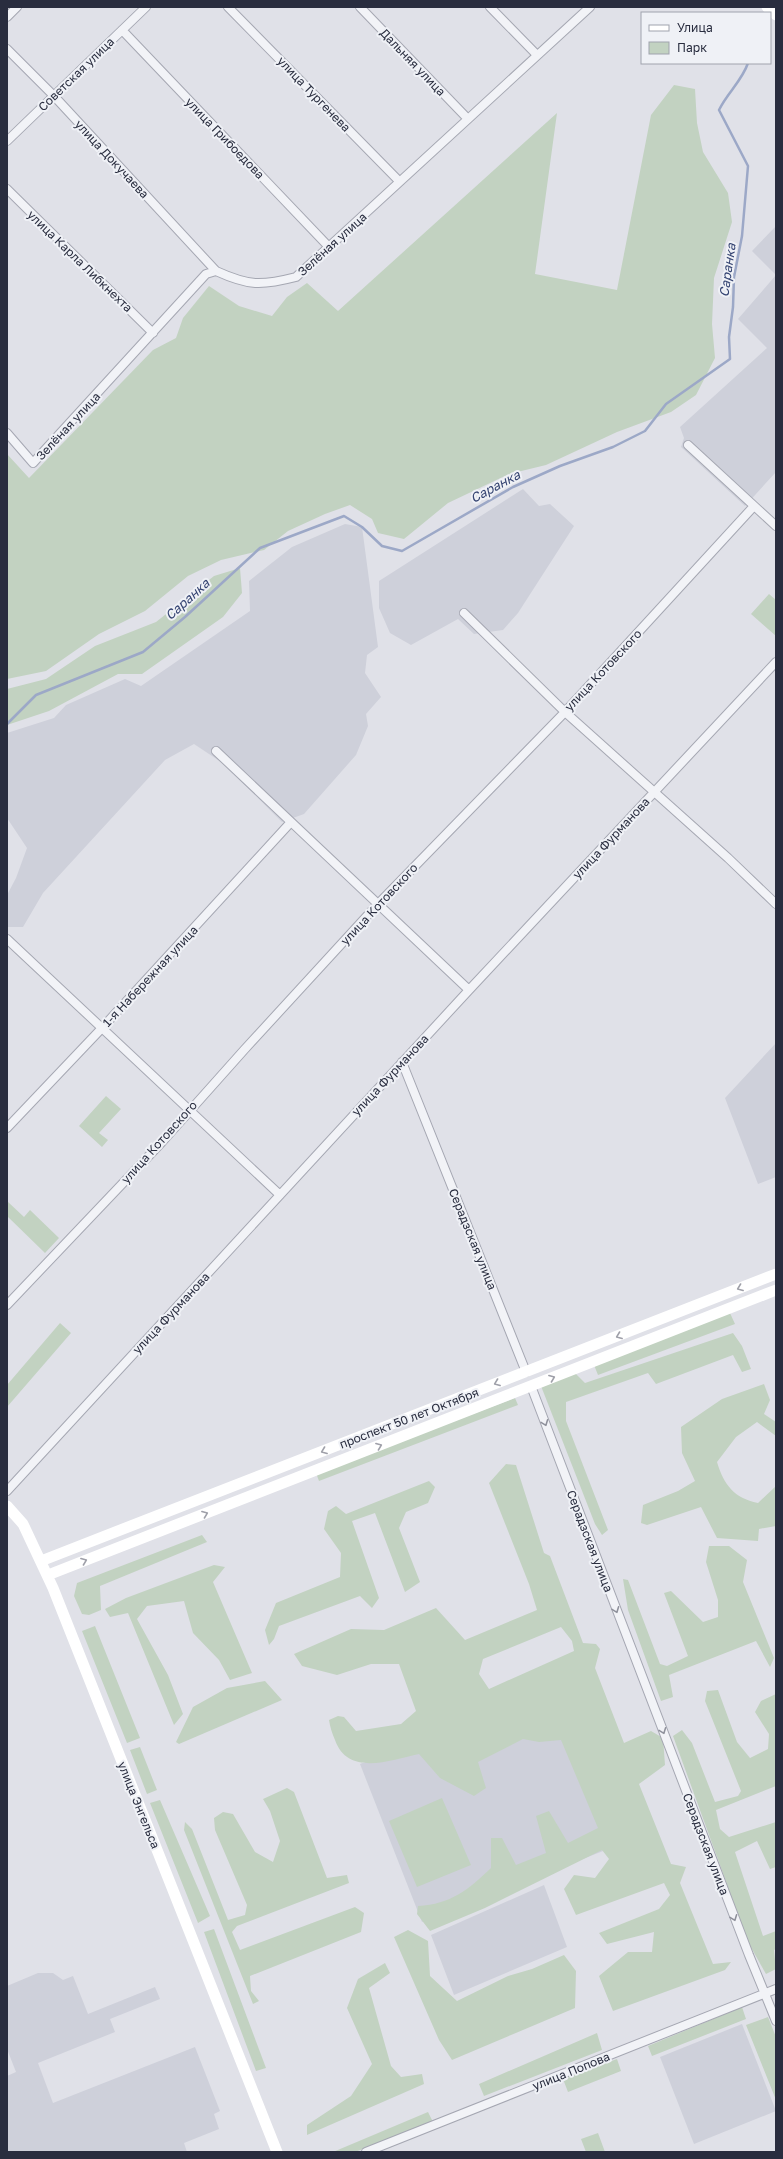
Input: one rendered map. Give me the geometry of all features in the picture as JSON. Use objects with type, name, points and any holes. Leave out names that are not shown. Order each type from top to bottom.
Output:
[{"type":"main road","points":[[767,7],[776,15]]},
{"type":"main road","name":"проспект 50 лет Октября","points":[[41,1561],[776,1274]]},
{"type":"main road","name":"проспект 50 лет Октября","points":[[48,1575],[776,1290]]},
{"type":"main road","name":"Серадзская улица","points":[[526,1372],[531,1386]]},
{"type":"main road","name":"улица Энгельса","points":[[7,1506],[23,1524],[48,1575],[276,2152]]},
{"type":"street","points":[[7,17],[17,7]]},
{"type":"street","name":"Советская улица","points":[[7,141],[146,7]]},
{"type":"street","name":"улица Тургенева","points":[[228,7],[399,182]]},
{"type":"street","name":"Дальняя улица","points":[[360,7],[467,118]]},
{"type":"street","points":[[490,7],[537,55]]},
{"type":"street","name":"Зелёная улица","points":[[7,433],[33,463],[206,274],[216,271],[240,282],[271,284],[296,277],[467,118],[590,7]]},
{"type":"street","name":"улица Грибоедова","points":[[122,30],[329,247]]},
{"type":"street","name":"улица Докучаева","points":[[7,49],[54,96],[216,271]]},
{"type":"street","name":"улица Карла Либкнехта","points":[[7,189],[153,333]]},
{"type":"street","points":[[688,445],[776,526]]},
{"type":"street","name":"улица Котовского","points":[[7,1305],[162,1142],[190,1109],[378,904],[565,712],[754,506]]},
{"type":"street","points":[[464,613],[565,712],[728,858],[776,904]]},
{"type":"street","name":"улица Фурманова","points":[[7,1491],[402,1062],[776,662]]},
{"type":"street","points":[[216,751],[469,990]]},
{"type":"street","name":"1-я Набережная улица","points":[[7,1128],[102,1028],[291,822]]},
{"type":"street","points":[[7,939],[280,1195]]},
{"type":"street","name":"Серадзская улица","points":[[402,1062],[526,1372]]},
{"type":"street","name":"Серадзская улица","points":[[531,1386],[749,1955],[776,2021]]},
{"type":"street","name":"улица Попова","points":[[366,2152],[776,1989]]},
{"type":"shaded area","points":[[776,226],[776,275],[752,251]]},
{"type":"shaded area","points":[[776,275],[776,472],[745,506],[681,447],[684,438],[680,427],[767,348],[738,319]]},
{"type":"shaded area","points":[[523,489],[539,506],[550,504],[574,526],[518,613],[503,630],[474,634],[458,619],[411,645],[390,633],[379,608],[379,581]]},
{"type":"shaded area","points":[[345,524],[362,527],[378,647],[367,655],[365,673],[381,697],[366,714],[368,726],[356,755],[304,814],[282,822],[224,764],[194,744],[165,760],[43,893],[23,927],[7,927],[7,895],[16,878],[27,848],[7,818],[7,733],[54,718],[66,705],[125,679],[141,686],[250,611],[249,581],[292,547]]},
{"type":"shaded area","points":[[776,1043],[776,1177],[758,1184],[725,1098]]},
{"type":"shaded area","points":[[560,1686],[621,1844],[422,1922],[360,1764]]},
{"type":"shaded area","points":[[544,1885],[567,1947],[454,1995],[431,1935]]},
{"type":"shaded area","points":[[38,1973],[53,1973],[63,1980],[73,1976],[88,2014],[155,1987],[160,1999],[110,2019],[115,2032],[38,2063],[53,2103],[195,2047],[220,2111],[214,2114],[219,2129],[184,2143],[187,2152],[7,2152],[7,2076],[16,2072],[7,2049],[7,1986]]},
{"type":"shaded area","points":[[742,2024],[776,2111],[694,2144],[660,2057]]},
{"type":"green space","points":[[674,85],[695,89],[697,123],[703,152],[728,193],[732,222],[714,278],[712,324],[715,358],[696,395],[671,412],[617,432],[546,465],[509,474],[448,503],[404,539],[378,533],[372,519],[350,505],[325,514],[288,531],[264,550],[221,560],[188,576],[145,611],[99,634],[46,671],[7,679],[7,454],[29,478],[153,350],[176,338],[183,318],[209,286],[239,306],[272,316],[287,297],[307,283],[338,311],[557,113],[535,274],[617,290],[651,115]]},
{"type":"green space","points":[[240,568],[242,593],[223,617],[142,674],[118,674],[49,711],[7,725],[7,689],[46,679],[95,646],[156,622],[214,576]]},
{"type":"green space","points":[[769,594],[776,600],[776,636],[751,614]]},
{"type":"green space","points":[[106,1096],[121,1109],[99,1133],[108,1140],[102,1147],[79,1126]]},
{"type":"green space","points":[[7,1201],[24,1217],[30,1210],[59,1238],[45,1253],[7,1216]]},
{"type":"green space","points":[[730,1313],[735,1324],[598,1375],[594,1365]]},
{"type":"green space","points":[[60,1323],[71,1333],[7,1407],[7,1385]]},
{"type":"green space","points":[[733,1333],[742,1346],[751,1369],[742,1372],[733,1355],[656,1384],[648,1373],[566,1402],[566,1421],[608,1530],[602,1535],[595,1524],[541,1386],[575,1373],[585,1383]]},
{"type":"green space","points":[[764,1384],[770,1400],[764,1414],[776,1422],[776,1436],[757,1422],[736,1437],[717,1462],[727,1484],[742,1498],[758,1503],[776,1486],[776,1526],[759,1529],[758,1541],[717,1538],[701,1507],[647,1525],[641,1523],[643,1505],[678,1491],[695,1481],[682,1453],[681,1427],[722,1399]]},
{"type":"green space","points":[[515,1398],[518,1405],[319,1481],[316,1473]]},
{"type":"green space","points":[[506,1464],[516,1465],[544,1553],[550,1556],[583,1643],[596,1644],[600,1649],[595,1668],[624,1743],[651,1731],[663,1738],[665,1765],[639,1784],[671,1864],[686,1867],[680,1883],[713,1964],[731,1962],[725,1970],[613,2011],[599,1976],[628,1952],[652,1952],[654,1932],[607,1944],[599,1933],[659,1909],[670,1895],[664,1883],[576,1915],[564,1889],[574,1875],[595,1878],[609,1859],[602,1850],[485,1908],[430,1931],[417,1914],[418,1906],[430,1905],[450,1899],[475,1883],[491,1868],[491,1838],[502,1838],[516,1865],[546,1853],[536,1816],[549,1811],[568,1843],[598,1828],[561,1740],[539,1742],[523,1739],[478,1762],[486,1788],[474,1796],[440,1778],[419,1754],[396,1760],[371,1763],[350,1759],[341,1751],[335,1740],[329,1720],[338,1716],[344,1717],[356,1731],[401,1724],[416,1711],[399,1664],[371,1664],[337,1675],[302,1666],[294,1654],[351,1629],[384,1630],[436,1608],[465,1640],[537,1610],[529,1584],[489,1483]],"holes":[[[561,1627],[572,1641],[574,1651],[489,1689],[479,1674],[483,1659]]]},
{"type":"green space","points":[[429,1481],[435,1487],[428,1503],[406,1512],[399,1528],[420,1582],[405,1592],[375,1513],[352,1521],[379,1598],[372,1608],[360,1596],[279,1626],[274,1639],[269,1645],[265,1630],[276,1603],[340,1577],[341,1553],[324,1529],[328,1511],[336,1506],[346,1514]]},
{"type":"green space","points":[[202,1535],[207,1542],[100,1586],[101,1610],[89,1615],[82,1614],[74,1596],[77,1583]]},
{"type":"green space","points":[[709,1546],[729,1546],[747,1560],[743,1582],[774,1658],[770,1667],[756,1641],[669,1675],[673,1697],[661,1701],[628,1610],[623,1579],[628,1580],[660,1664],[667,1666],[688,1656],[664,1593],[671,1591],[703,1622],[718,1617],[718,1600],[706,1562]]},
{"type":"green space","points":[[214,1565],[225,1567],[213,1582],[252,1673],[230,1680],[219,1660],[193,1633],[184,1601],[147,1606],[137,1619],[168,1675],[183,1714],[174,1725],[128,1613],[110,1617],[105,1609],[126,1598]]},
{"type":"green space","points":[[95,1626],[140,1738],[127,1743],[82,1631]]},
{"type":"green space","points":[[265,1681],[282,1700],[179,1744],[176,1742],[193,1707],[227,1688]]},
{"type":"green space","points":[[718,1690],[737,1742],[750,1758],[768,1749],[769,1734],[755,1712],[761,1701],[776,1694],[776,1786],[716,1810],[720,1829],[729,1837],[776,1822],[776,1867],[770,1869],[757,1841],[735,1852],[763,1936],[776,1931],[776,1949],[774,1950],[776,1969],[766,1974],[748,1942],[673,1736],[682,1730],[692,1743],[715,1802],[738,1796],[741,1791],[705,1701],[707,1691]]},
{"type":"green space","points":[[140,1747],[157,1790],[147,1794],[130,1750]]},
{"type":"green space","points":[[287,1788],[294,1792],[327,1878],[347,1875],[349,1883],[237,1926],[232,1932],[240,1950],[355,1907],[364,1913],[361,1932],[250,1976],[251,1991],[259,2001],[253,2004],[184,1830],[185,1822],[192,1829],[228,1920],[245,1915],[247,1905],[215,1830],[214,1818],[223,1812],[233,1814],[255,1852],[273,1862],[280,1841],[270,1811],[263,1799]]},
{"type":"green space","points":[[442,1798],[471,1865],[417,1887],[389,1821]]},
{"type":"green space","points":[[160,1800],[210,1916],[198,1923],[150,1803]]},
{"type":"green space","points":[[214,1929],[266,2068],[256,2071],[204,1932]]},
{"type":"green space","points":[[408,1930],[428,1941],[430,1976],[457,2001],[508,1976],[532,1969],[564,1955],[576,1971],[575,2008],[452,2060],[439,2040],[394,1937]]},
{"type":"green space","points":[[385,1963],[390,1973],[369,1988],[391,2066],[401,2077],[422,2074],[424,2084],[307,2135],[307,2125],[351,2096],[372,2064],[347,2008],[358,1979]]},
{"type":"green space","points":[[742,2007],[746,2019],[652,2056],[648,2046]]},
{"type":"green space","points":[[768,2017],[776,2037],[776,2100],[746,2025]]},
{"type":"green space","points":[[597,2033],[602,2050],[484,2096],[479,2084]]},
{"type":"green space","points":[[617,2059],[621,2071],[568,2092],[563,2079]]},
{"type":"green space","points":[[428,2112],[433,2122],[355,2152],[333,2152]]},
{"type":"green space","points":[[598,2133],[605,2152],[586,2152],[581,2139]]},
{"type":"waterway","name":"Саранка","points":[[7,724],[36,695],[143,652],[185,617],[260,548],[344,516],[362,527],[382,546],[402,551],[513,487],[560,466],[613,447],[645,431],[666,404],[730,359],[729,337],[733,307],[734,277],[742,236],[748,166],[719,110],[742,76],[748,64]]}]
